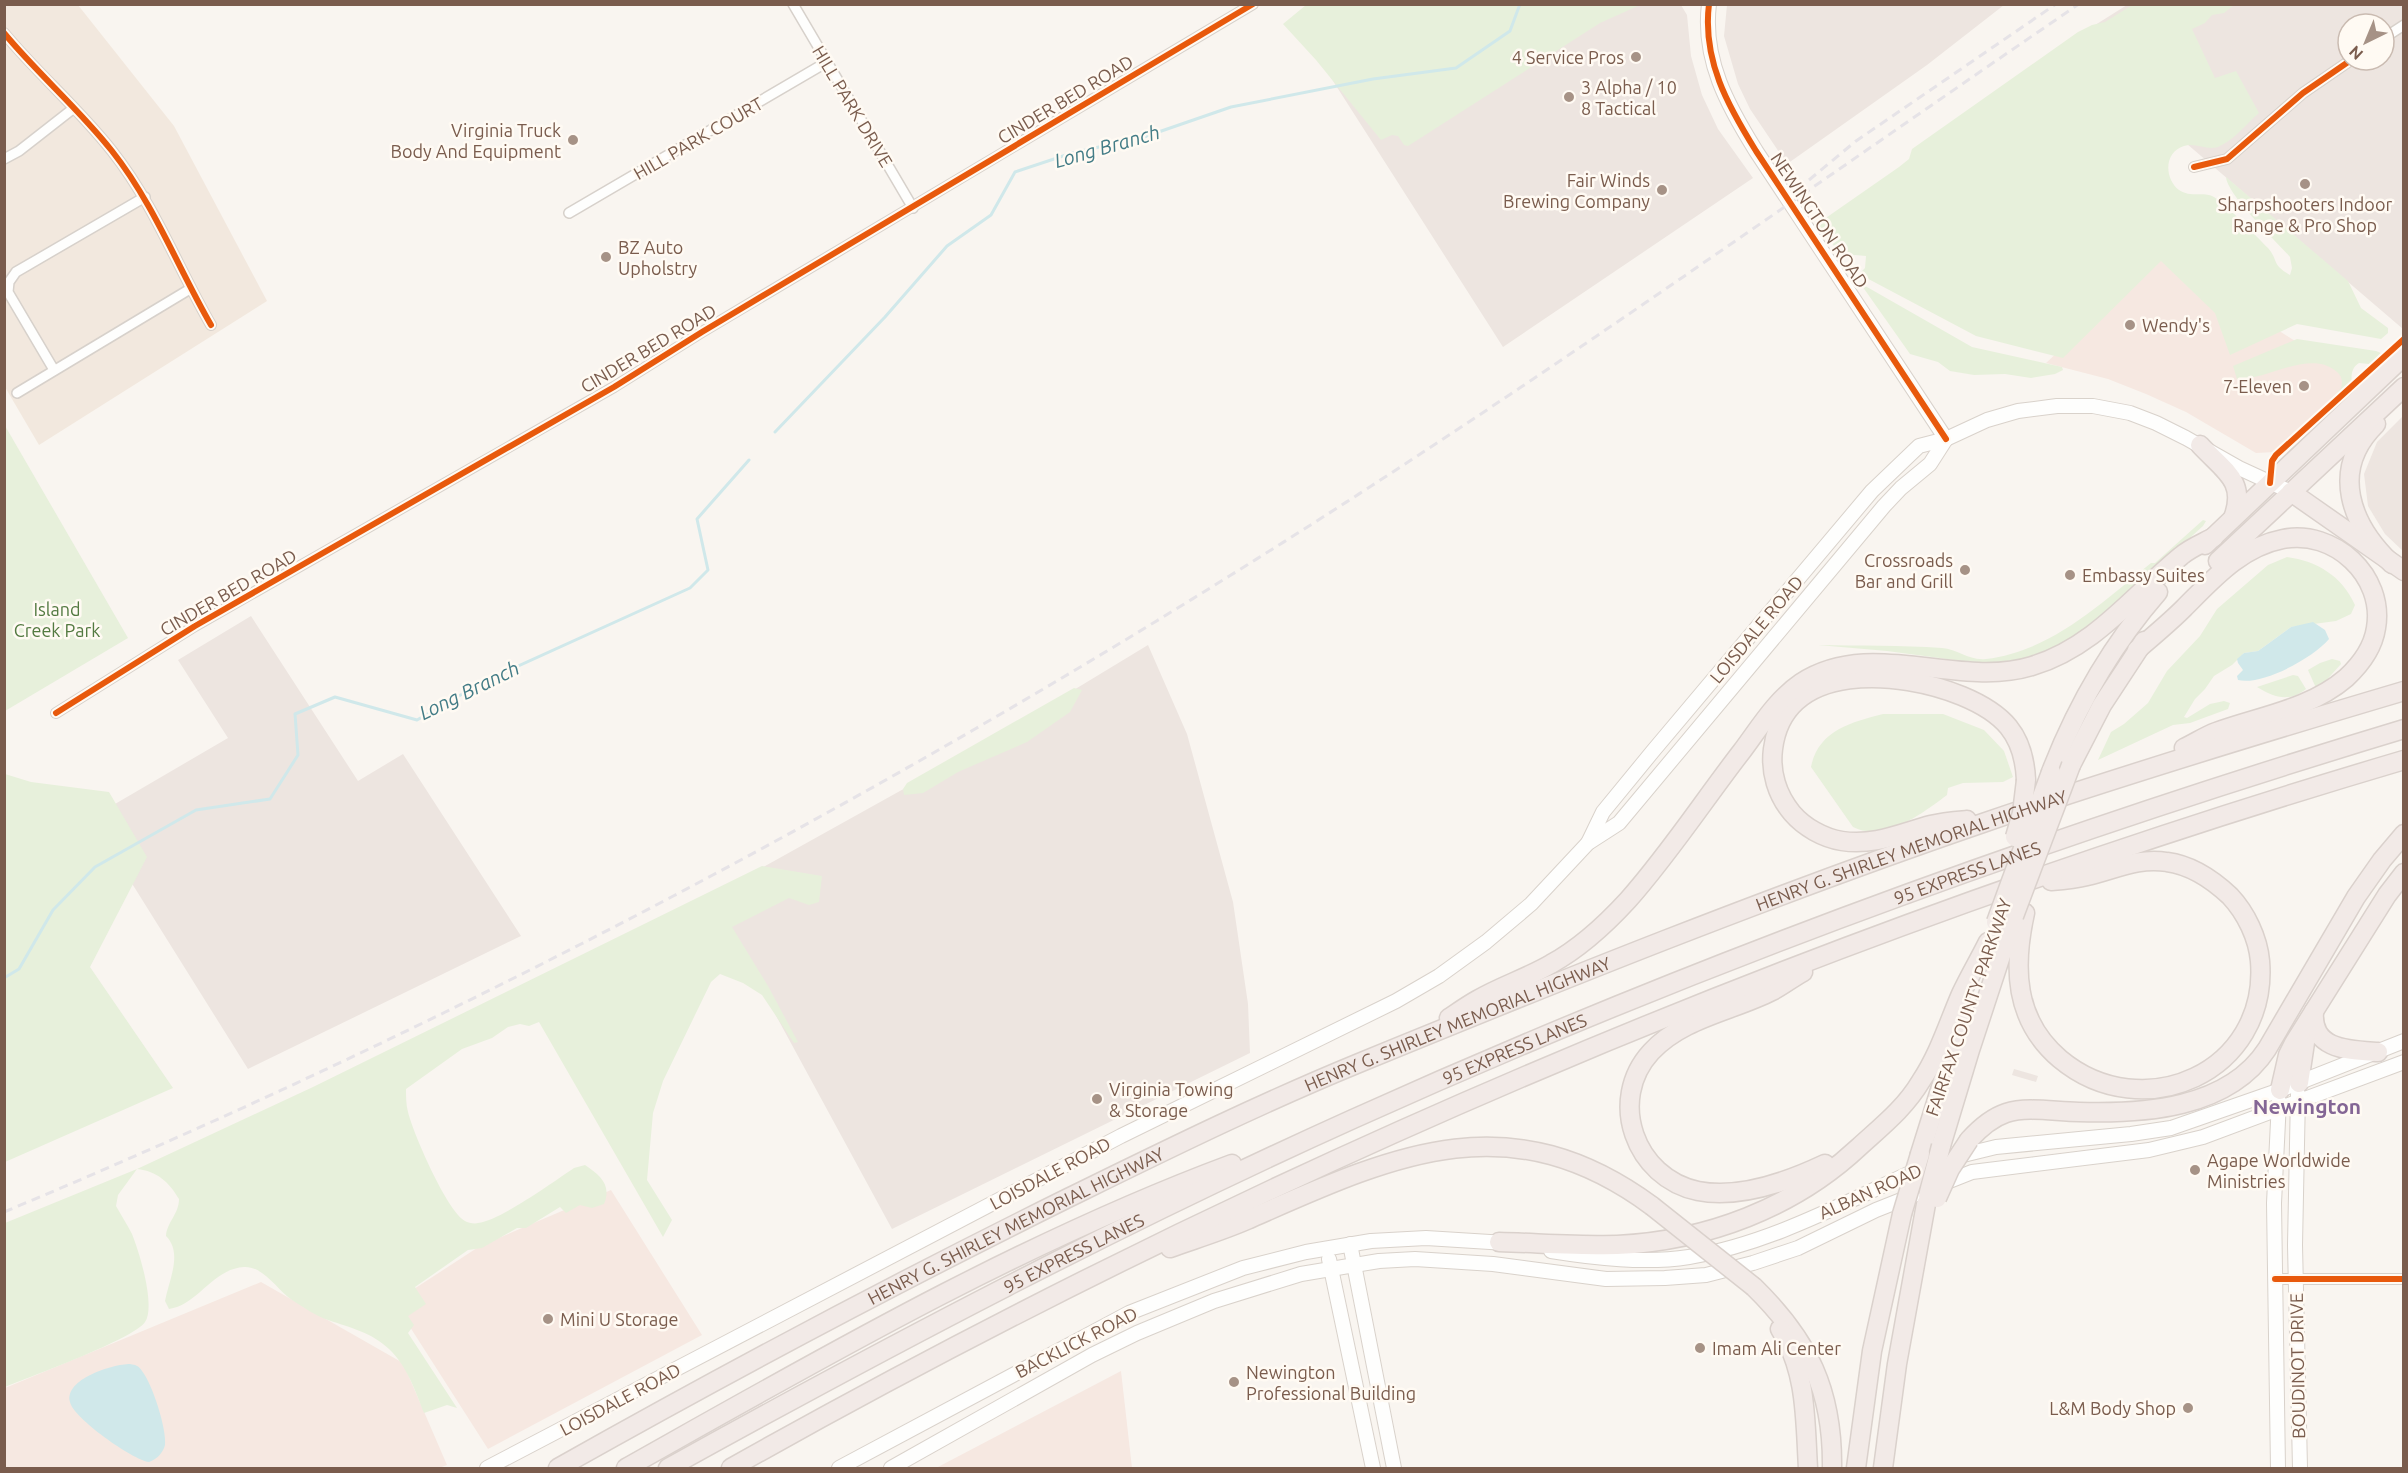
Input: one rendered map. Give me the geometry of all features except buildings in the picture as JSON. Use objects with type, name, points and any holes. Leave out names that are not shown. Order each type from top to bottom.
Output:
[{"type":"highway","name":"FAIRFAX COUNTY PARKWAY","points":[[1856,1468],[1872,1351],[1902,1214],[1924,1159],[1988,942],[2051,772],[2082,702],[2118,642],[2170,578],[2403,357]]},
{"type":"highway","name":"FAIRFAX COUNTY PARKWAY","points":[[1883,1468],[1917,1242],[1941,1146],[1970,1050],[2019,915],[2042,836],[2071,765],[2102,705],[2137,651],[2189,589],[2403,387]]},
{"type":"highway","points":[[2398,567],[2377,550],[2359,523],[2352,503],[2350,482],[2352,464],[2364,438],[2403,396]]},
{"type":"highway","points":[[2200,445],[2237,487],[2239,497],[2232,519]]},
{"type":"highway","points":[[2291,492],[2398,567]]},
{"type":"highway","points":[[1408,1044],[1478,999],[1550,965],[1598,929],[1637,888],[1772,710],[1802,682],[1821,673],[1856,665],[1895,664],[1991,673],[2010,672],[2035,665],[2065,653],[2092,636],[2124,610],[2182,554],[2214,537]]},
{"type":"highway","points":[[2137,651],[2229,564],[2260,546],[2283,539],[2313,538],[2349,556],[2367,580],[2377,609],[2377,626],[2370,649],[2353,671],[2336,686],[2301,704],[2214,733],[2143,770]]},
{"type":"highway","points":[[1996,922],[2010,852],[2022,813],[2026,780],[2020,746],[2011,729],[1998,716],[1981,704],[1957,693],[1909,680],[1866,677],[1827,684],[1799,700],[1785,716],[1776,735],[1772,766],[1780,795],[1798,819],[1814,831],[1832,839],[1853,842],[1875,841],[1900,836],[1932,825],[2013,812]]},
{"type":"highway","name":"HENRY G. SHIRLEY MEMORIAL HIGHWAY","points":[[558,1468],[726,1374],[1009,1227],[1232,1119],[1358,1063],[1748,908],[2013,812],[2403,691]]},
{"type":"highway","name":"95 EXPRESS LANES","points":[[668,1468],[800,1395],[1000,1290],[1168,1206],[1352,1119],[1643,995],[1923,887],[2164,804],[2403,729]]},
{"type":"highway","points":[[731,1468],[930,1358],[1086,1279],[1286,1182],[1450,1108],[1612,1039],[1838,950],[2013,886],[2197,824],[2403,760]]},
{"type":"highway","points":[[1928,1198],[1969,1140],[1986,1124],[2011,1112],[2118,1112],[2172,1105],[2206,1096],[2244,1075],[2267,1049],[2364,885],[2403,834]]},
{"type":"highway","points":[[2013,886],[2087,876],[2146,860],[2169,862],[2205,877],[2234,900],[2247,920],[2256,942],[2261,978],[2258,1001],[2251,1022],[2240,1041],[2225,1057],[2208,1070],[2187,1081],[2163,1088],[2139,1090],[2091,1080],[2051,1050],[2035,1030],[2025,1008],[2019,983],[2017,960],[2019,915]]},
{"type":"highway","points":[[2279,1099],[2288,1055],[2403,873]]},
{"type":"highway","points":[[1499,1242],[1610,1245],[1657,1242],[1692,1236],[1739,1221],[1768,1208],[1826,1174],[1893,1117],[1921,1081],[1988,942]]},
{"type":"highway","points":[[1838,950],[1772,991],[1702,1019],[1656,1048],[1636,1075],[1630,1091],[1629,1115],[1636,1142],[1653,1166],[1678,1184],[1708,1192],[1742,1190],[1788,1179],[1817,1168],[1861,1145]]},
{"type":"highway","points":[[2314,1011],[2314,1026],[2329,1044],[2347,1050],[2378,1052]]},
{"type":"highway","points":[[2299,1083],[2305,1034],[2314,1011]]},
{"type":"highway","points":[[626,1468],[787,1378],[1022,1255],[1187,1181],[1352,1119]]},
{"type":"highway","points":[[1086,1279],[1244,1222],[1357,1173],[1420,1155],[1454,1148],[1487,1146],[1518,1148],[1563,1158],[1604,1175],[1652,1206],[1749,1288],[1793,1330],[1817,1374],[1830,1420],[1832,1468]]},
{"type":"highway","points":[[1749,1288],[1779,1327],[1797,1365],[1804,1398],[1808,1468]]},
{"type":"main road","name":"NEWINGTON ROAD","points":[[1709,4],[1710,52],[1717,79],[1729,106],[1756,151],[1946,439]]},
{"type":"main road","name":"LOISDALE ROAD","points":[[1588,843],[1603,812],[1872,490],[1919,446],[1946,439],[1972,425],[2003,415],[2030,409],[2080,406],[2130,413],[2173,430],[2239,468],[2291,492]]},
{"type":"main road","name":"LOISDALE ROAD","points":[[487,1468],[1121,1136],[1417,990],[1439,976],[1510,923],[1588,843],[1619,823],[1884,506],[1901,488],[1930,464],[1946,439]]},
{"type":"main road","name":"ALBAN ROAD","points":[[1354,1264],[1396,1259],[1434,1259],[1493,1264],[1606,1279],[1706,1275],[1754,1263],[1798,1248],[1928,1198],[1972,1172],[2148,1150],[2202,1137],[2279,1099],[2299,1083],[2403,1041]]},
{"type":"main road","name":"ALBAN ROAD","points":[[1327,1248],[1392,1239],[1426,1238],[1499,1242],[1581,1255],[1636,1259],[1688,1257],[1752,1242],[1782,1231],[1924,1159],[1996,1147],[2171,1128],[2279,1099],[2297,1101],[2403,1062]]},
{"type":"main road","name":"BOUDINOT DRIVE","points":[[2299,1083],[2296,1278],[2300,1468]]},
{"type":"main road","name":"BOUDINOT DRIVE","points":[[2278,1468],[2274,1203],[2279,1099]]},
{"type":"main road","points":[[1350,1244],[1394,1468]]},
{"type":"main road","points":[[1327,1248],[1372,1468]]},
{"type":"main road","name":"BACKLICK ROAD","points":[[839,1468],[1129,1313],[1243,1269],[1327,1248]]},
{"type":"main road","name":"BACKLICK ROAD","points":[[891,1468],[1092,1355],[1186,1311],[1277,1281],[1354,1264]]},
{"type":"street","name":"HILL PARK DRIVE","points":[[793,4],[913,208]]},
{"type":"street","name":"CINDER BED ROAD","points":[[56,713],[195,626],[614,387],[702,332],[1253,4]]},
{"type":"street","points":[[4,33],[112,151],[145,197],[211,326]]},
{"type":"street","name":"HILL PARK COURT","points":[[569,213],[827,62]]},
{"type":"street","points":[[2194,167],[2227,159],[2303,93],[2336,70]]},
{"type":"street","points":[[4,159],[19,151],[74,108]]},
{"type":"street","points":[[54,370],[8,292],[9,282],[16,272],[145,197]]},
{"type":"street","points":[[17,393],[190,288]]},
{"type":"street","points":[[2275,1279],[2403,1279]]},
{"type":"shaded area","points":[[1327,4],[1681,5],[1687,15],[1691,56],[1702,95],[1718,129],[1753,178],[1503,347],[1296,23]]},
{"type":"shaded area","points":[[1727,4],[2004,5],[1927,65],[1787,164],[1750,109],[1738,84],[1724,36]]},
{"type":"shaded area","points":[[4,5],[78,5],[174,126],[267,301],[39,445],[5,387]]},
{"type":"shaded area","points":[[2127,5],[2403,5],[2403,329],[2068,42]]},
{"type":"shaded area","points":[[2160,256],[2346,373],[2348,384],[2275,452],[2256,453],[2186,412],[2146,394],[2108,379],[2046,363]]},
{"type":"shaded area","points":[[2403,416],[2403,551],[2385,534],[2368,506],[2364,474],[2377,442]]},
{"type":"shaded area","points":[[251,616],[358,781],[403,754],[521,936],[248,1069],[91,818],[228,738],[178,660]]},
{"type":"shaded area","points":[[1148,645],[1187,734],[1233,902],[1248,1004],[1250,1053],[892,1229],[711,896],[988,742]]},
{"type":"shaded area","points":[[2014,1069],[2038,1076],[2036,1082],[2012,1075]]},
{"type":"shaded area","name":"Mini U Storage","points":[[611,1190],[702,1335],[488,1449],[394,1302],[480,1246]]},
{"type":"shaded area","points":[[261,1282],[403,1363],[447,1465],[439,1468],[5,1468],[5,1388]]},
{"type":"shaded area","points":[[1121,1371],[1132,1468],[936,1468]]},
{"type":"green space","points":[[2134,4],[2234,5],[2224,13],[2212,15],[2205,23],[2192,29],[2215,78],[2236,71],[2259,113],[2236,135],[2216,148],[2189,145],[2177,149],[2168,166],[2171,179],[2174,185],[2183,192],[2214,197],[2242,221],[2268,248],[2278,265],[2290,275],[2292,268],[2290,257],[2243,206],[2226,177],[2348,281],[2361,308],[2388,328],[2388,333],[2381,339],[2297,324],[2230,355],[2215,313],[2161,261],[2063,358],[1976,336],[1859,274],[1865,268],[1866,256],[1855,255],[1844,258],[1820,229],[1820,222],[1909,159],[1912,149],[2078,32],[2105,22]]},
{"type":"green space","points":[[1306,5],[1640,5],[1600,23],[1408,146],[1404,145],[1398,136],[1392,135],[1381,140],[1316,60],[1283,24]]},
{"type":"green space","points":[[1860,283],[1972,347],[2062,367],[2063,370],[2055,374],[2031,378],[2005,374],[1974,375],[1950,371],[1938,362],[1910,354]]},
{"type":"green space","points":[[2297,339],[2381,353],[2369,364],[2356,365],[2352,372],[2352,385],[2333,400],[2332,398],[2341,388],[2342,379],[2337,372],[2326,365],[2302,364],[2237,379],[2233,366]]},
{"type":"green space","name":"Island Creek Park","points":[[4,424],[128,638],[5,711],[4,711]]},
{"type":"green space","points":[[2203,520],[2206,521],[2203,526],[2120,601],[2084,630],[2051,649],[2013,662],[1992,665],[1887,651],[1818,645],[1942,648],[1980,659],[2010,654],[2054,636],[2074,623],[2151,563],[2155,563]]},
{"type":"green space","points":[[2287,557],[2318,566],[2336,578],[2355,605],[2351,614],[2336,621],[2291,627],[2258,651],[2244,653],[2232,665],[2214,676],[2184,717],[2187,718],[2210,704],[2224,701],[2230,703],[2228,709],[2190,723],[2173,725],[2098,760],[2111,732],[2148,703],[2167,671],[2200,636],[2217,609],[2268,565]]},
{"type":"green space","points":[[2332,659],[2340,661],[2341,664],[2323,684],[2316,688],[2308,670]]},
{"type":"green space","points":[[2293,675],[2298,676],[2306,689],[2293,696],[2275,696],[2257,687]]},
{"type":"green space","points":[[1074,688],[1082,690],[1070,712],[1027,742],[958,772],[923,793],[904,795],[903,789],[907,783]]},
{"type":"green space","points":[[1883,714],[1943,714],[1984,730],[2004,751],[2013,777],[2003,782],[1963,783],[1948,788],[1947,795],[1927,810],[1890,829],[1865,831],[1853,827],[1811,767],[1815,755],[1828,737],[1848,725]]},
{"type":"green space","points":[[5,774],[31,782],[109,792],[147,857],[90,967],[173,1088],[5,1162]]},
{"type":"green space","points":[[762,866],[822,876],[819,902],[809,905],[789,898],[732,927],[768,986],[798,1042],[794,1043],[762,995],[743,983],[720,974],[711,982],[663,1081],[653,1113],[647,1180],[672,1220],[663,1237],[539,1022],[529,1026],[520,1024],[508,1027],[492,1038],[462,1049],[406,1089],[408,1112],[423,1153],[449,1203],[466,1222],[477,1223],[500,1215],[527,1200],[574,1168],[585,1165],[600,1177],[607,1191],[604,1204],[592,1208],[580,1205],[566,1213],[560,1207],[526,1228],[517,1228],[482,1248],[468,1250],[415,1287],[426,1304],[408,1316],[414,1325],[408,1333],[457,1408],[447,1405],[424,1413],[406,1371],[389,1349],[375,1338],[310,1311],[286,1296],[258,1270],[244,1267],[233,1269],[214,1280],[188,1301],[169,1309],[165,1301],[172,1276],[174,1250],[166,1236],[179,1199],[162,1178],[151,1172],[137,1169],[313,1087]]},
{"type":"green space","points":[[137,1169],[118,1195],[116,1206],[132,1234],[142,1265],[149,1304],[145,1322],[122,1338],[5,1387],[5,1223]]},
{"type":"water","points":[[2313,622],[2325,630],[2329,639],[2311,654],[2273,675],[2248,681],[2238,680],[2237,676],[2243,670],[2237,659],[2244,653],[2258,651],[2291,627]]},
{"type":"water","points":[[130,1364],[141,1369],[146,1377],[164,1428],[164,1448],[155,1459],[149,1462],[130,1454],[105,1437],[81,1418],[70,1402],[70,1394],[74,1386],[91,1374]]},
{"type":"waterway","name":"Long Branch","points":[[775,432],[885,317],[947,246],[991,215],[1015,172],[1072,153],[1144,137],[1231,107],[1373,79],[1456,68],[1510,31],[1520,4]]},
{"type":"waterway","name":"Long Branch","points":[[4,978],[19,969],[53,910],[95,867],[196,810],[270,799],[298,755],[295,714],[335,697],[417,720],[485,681],[690,588],[708,570],[697,519],[749,460]]},
{"type":"railway","points":[[1809,180],[1856,141],[2056,4]]},
{"type":"railway","points":[[4,1212],[165,1143],[483,994],[794,831],[1098,657],[1353,498],[1458,429],[1666,289],[2079,4]]},
{"type":"cycle path","points":[[56,713],[195,626],[614,387],[702,332],[1253,4]]},
{"type":"cycle path","points":[[1709,4],[1709,44],[1713,63],[1719,82],[1736,117],[1756,151],[1946,439]]},
{"type":"cycle path","points":[[4,33],[99,136],[127,171],[153,214],[211,325]]},
{"type":"cycle path","points":[[2194,167],[2227,159],[2303,93],[2336,70]]},
{"type":"cycle path","points":[[2270,483],[2272,461],[2276,455],[2404,339]]},
{"type":"cycle path","points":[[2275,1279],[2404,1279]]},
{"type":"place","name":"4 Service Pros","points":[[1636,57]]},
{"type":"place","name":"3 Alpha / 10 8 Tactical","points":[[1569,97]]},
{"type":"place","name":"Virginia Truck Body And Equipment","points":[[573,140]]},
{"type":"place","name":"Sharpshooters Indoor Range & Pro Shop","points":[[2305,184]]},
{"type":"place","name":"Fair Winds Brewing Company","points":[[1662,190]]},
{"type":"place","name":"BZ Auto Upholstry","points":[[606,257]]},
{"type":"place","name":"Wendy's","points":[[2130,325]]},
{"type":"place","name":"7-Eleven","points":[[2304,386]]},
{"type":"place","name":"Crossroads Bar and Grill","points":[[1965,570]]},
{"type":"place","name":"Embassy Suites","points":[[2070,575]]},
{"type":"place","name":"Virginia Towing & Storage","points":[[1097,1099]]},
{"type":"place","name":"Agape Worldwide Ministries","points":[[2195,1170]]},
{"type":"place","name":"Mini U Storage","points":[[548,1319]]},
{"type":"place","name":"Imam Ali Center","points":[[1700,1348]]},
{"type":"place","name":"Newington Professional Building","points":[[1234,1382]]},
{"type":"place","name":"L&M Body Shop","points":[[2188,1408]]},
{"type":"district","name":"Newington","points":[[2307,1106]]}]
